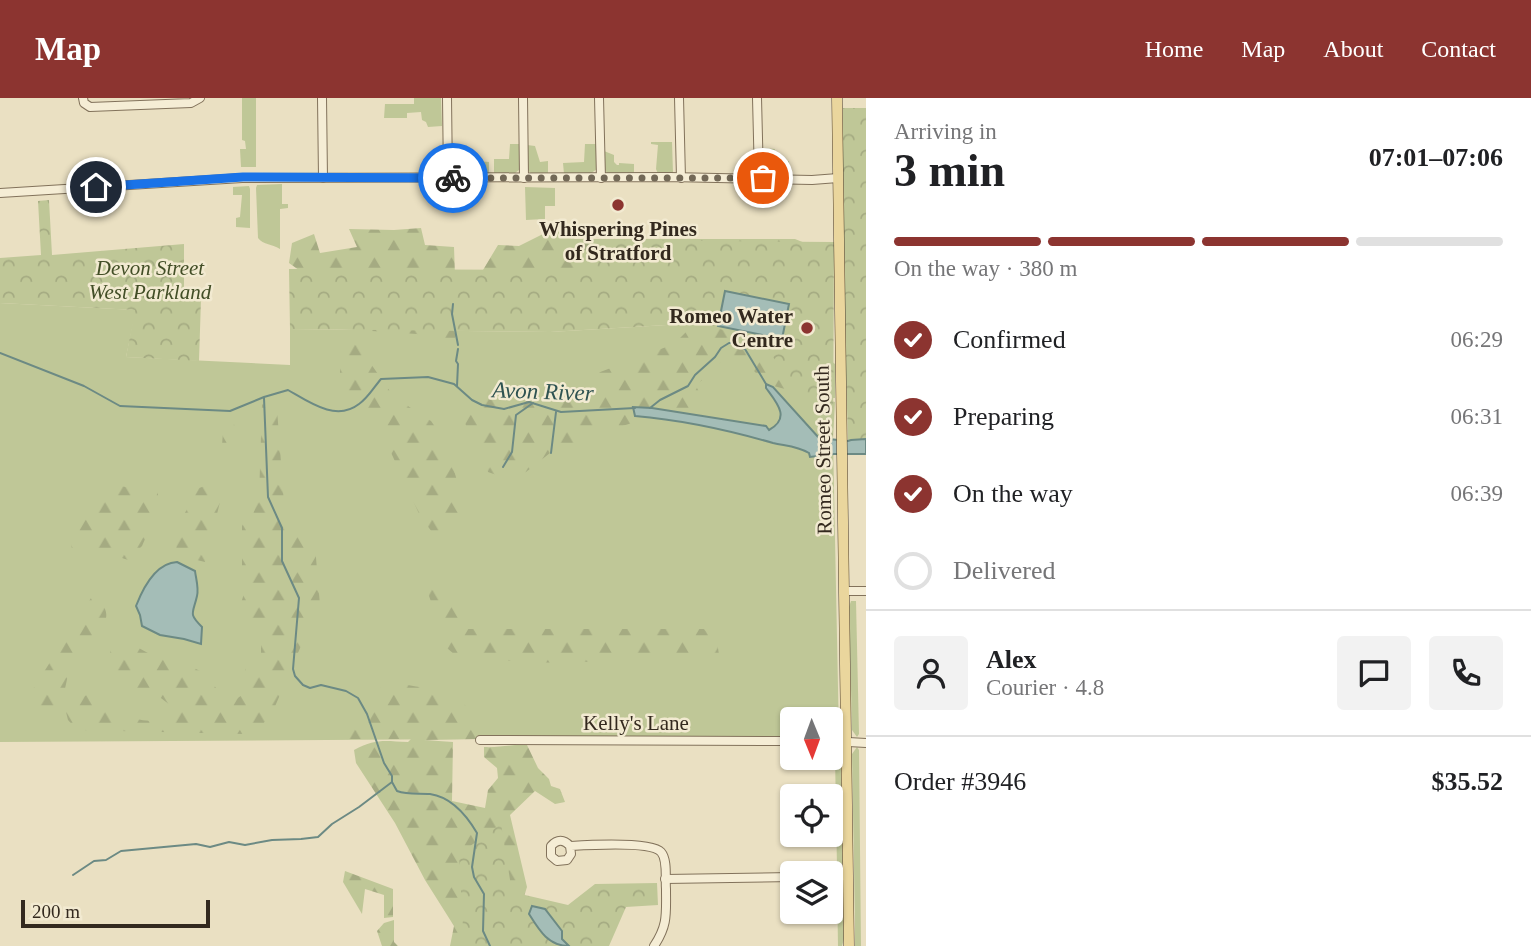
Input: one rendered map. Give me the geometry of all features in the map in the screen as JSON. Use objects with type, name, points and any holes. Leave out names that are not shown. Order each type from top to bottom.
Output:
[{"type":"main road","name":"Romeo Street South","points":[[837,98],[849,946]]},
{"type":"street","points":[[83,98],[84,103],[90,107],[191,103],[200,98]]},
{"type":"street","points":[[322,98],[323,178]]},
{"type":"street","points":[[447,98],[448,178]]},
{"type":"street","points":[[523,98],[524,178]]},
{"type":"street","points":[[599,98],[601,178]]},
{"type":"street","points":[[679,98],[681,177]]},
{"type":"street","points":[[757,98],[759,178]]},
{"type":"street","points":[[0,192],[243,177],[838,178]]},
{"type":"street","points":[[844,591],[866,591]]},
{"type":"street","name":"Kelly's Lane","points":[[480,740],[780,741]]},
{"type":"street","points":[[845,741],[866,743]]},
{"type":"street","points":[[570,846],[642,845],[659,850],[663,855],[665,879],[665,923],[654,946]]},
{"type":"street","points":[[843,876],[848,876]]},
{"type":"street","points":[[665,879],[780,877]]},
{"type":"green space","points":[[242,98],[256,98],[256,167],[241,167],[240,149],[246,149],[245,141],[242,140]]},
{"type":"green space","points":[[414,98],[441,98],[442,126],[428,127],[422,120],[421,112],[407,113],[407,118],[384,118],[385,104],[414,104]]},
{"type":"green space","points":[[843,108],[866,108],[866,439],[848,441],[843,276]]},
{"type":"green space","points":[[651,142],[672,142],[673,173],[658,174],[658,145]]},
{"type":"green space","points":[[452,144],[463,145],[462,164],[455,165],[454,168],[475,168],[476,161],[489,162],[489,173],[453,172]]},
{"type":"green space","points":[[510,144],[520,144],[519,170],[515,173],[494,173],[494,159],[509,159]]},
{"type":"green space","points":[[585,144],[596,144],[597,169],[590,174],[564,174],[563,163],[584,162]]},
{"type":"green space","points":[[527,145],[535,146],[540,162],[548,161],[548,174],[531,173],[527,170]]},
{"type":"green space","points":[[762,148],[775,149],[773,161],[789,161],[789,175],[766,174],[762,165]]},
{"type":"green space","points":[[604,151],[614,155],[617,165],[634,164],[634,174],[608,174],[604,169]]},
{"type":"green space","points":[[282,184],[282,204],[288,204],[288,208],[280,209],[280,249],[258,238],[256,188],[257,185]]},
{"type":"green space","points":[[249,186],[250,228],[236,227],[242,195],[233,195],[233,187]]},
{"type":"green space","points":[[525,187],[555,188],[555,206],[545,206],[545,219],[526,220]]},
{"type":"green space","name":"Devon Street West Parkland","points":[[49,200],[52,255],[184,244],[184,299],[201,299],[199,361],[126,357],[135,310],[0,303],[0,258],[41,255],[38,201]]},
{"type":"green space","points":[[421,228],[425,245],[454,247],[457,333],[452,345],[417,334],[312,327],[303,273],[289,263],[292,243],[314,234],[320,253],[357,247],[349,229]]},
{"type":"green space","points":[[553,229],[575,239],[795,239],[810,245],[827,270],[480,275],[498,245],[519,246]]},
{"type":"green space","points":[[594,240],[834,242],[833,436],[757,336],[700,323],[550,332],[290,329],[289,269],[594,270]]},
{"type":"green space","points":[[0,303],[136,310],[126,357],[290,365],[290,329],[550,332],[700,323],[758,335],[835,364],[835,398],[832,401],[835,402],[833,439],[838,707],[780,707],[780,737],[0,742]]},
{"type":"green space","points":[[712,327],[739,334],[754,345],[789,379],[785,389],[766,384],[742,358],[727,356],[696,386],[712,418],[634,407],[632,423],[590,436],[550,453],[526,472],[508,479],[488,472],[480,448],[462,415],[478,393],[519,390],[576,403],[590,397],[595,374],[674,344],[689,329]]},
{"type":"green space","points":[[346,338],[357,344],[394,397],[431,421],[438,431],[449,453],[464,505],[462,519],[452,534],[435,536],[420,516],[372,411],[345,397],[340,385],[340,361],[333,341]]},
{"type":"green space","points":[[271,393],[275,396],[277,409],[284,503],[315,546],[320,605],[273,711],[263,724],[244,734],[77,730],[68,720],[66,712],[73,700],[87,695],[123,716],[147,721],[167,719],[170,705],[157,695],[117,683],[111,674],[108,660],[115,635],[157,658],[188,665],[204,673],[225,699],[235,700],[242,695],[246,666],[261,654],[261,638],[245,629],[237,616],[247,584],[242,566],[242,526],[247,517],[253,514],[259,498],[262,405]]},
{"type":"green space","points":[[233,422],[244,448],[228,451],[222,445],[223,432]]},
{"type":"green space","points":[[107,483],[144,491],[158,491],[158,509],[142,546],[128,560],[116,556],[116,575],[112,576],[89,554],[72,551],[70,527],[74,521],[90,512],[101,486]]},
{"type":"green space","points":[[211,484],[221,498],[205,562],[176,555],[177,527],[199,488]]},
{"type":"green space","points":[[435,581],[462,603],[463,629],[704,629],[717,641],[719,655],[639,656],[606,661],[558,663],[467,659],[455,655],[447,648],[428,593],[428,584]]},
{"type":"green space","points":[[91,598],[99,599],[105,609],[106,618],[102,627],[92,635],[90,646],[70,665],[58,722],[49,730],[37,725],[42,713],[29,705],[33,689]]},
{"type":"green space","points":[[851,601],[856,601],[857,737],[852,730]]},
{"type":"green space","points":[[387,682],[448,691],[464,703],[467,726],[477,733],[479,739],[424,740],[453,742],[452,801],[485,808],[488,790],[498,778],[497,768],[484,757],[484,747],[527,745],[538,768],[549,779],[551,786],[560,789],[565,802],[555,804],[535,791],[510,815],[527,887],[520,909],[537,946],[450,946],[454,926],[425,880],[395,823],[356,763],[354,750],[362,746],[381,741],[408,742],[411,739],[340,739],[355,710],[366,705]]},
{"type":"green space","points":[[857,747],[861,946],[855,946],[852,754]]},
{"type":"green space","points":[[835,770],[841,770],[842,784],[836,784]]},
{"type":"green space","points":[[501,824],[512,892],[568,905],[595,884],[657,883],[658,905],[626,907],[609,946],[464,946],[459,854]]},
{"type":"green space","points":[[837,847],[843,847],[843,861],[837,861]]},
{"type":"green space","points":[[345,871],[393,889],[393,917],[384,918],[384,895],[365,889],[362,914],[343,882]]},
{"type":"green space","points":[[843,887],[844,939],[842,946],[838,946],[838,924],[843,924]]},
{"type":"green space","points":[[394,920],[394,942],[398,946],[382,946],[377,931],[384,923]]},
{"type":"water","points":[[725,291],[789,304],[782,339],[718,326]]},
{"type":"water","name":"Avon River","points":[[766,384],[773,387],[819,438],[848,441],[866,439],[866,454],[810,457],[809,453],[796,448],[722,430],[635,416],[633,407],[766,426],[769,430],[776,425],[781,415]]},
{"type":"water","points":[[177,562],[195,571],[198,593],[193,613],[202,627],[201,644],[160,635],[142,626],[136,606],[147,584],[157,572],[169,563]]},
{"type":"water","points":[[532,906],[545,909],[562,931],[562,939],[569,946],[555,943],[545,936],[529,914]]},
{"type":"waterway","points":[[453,304],[452,314],[458,345]]},
{"type":"waterway","points":[[650,408],[688,386],[695,375],[729,343],[745,349],[766,384]]},
{"type":"waterway","points":[[457,386],[458,349]]},
{"type":"waterway","name":"Avon River","points":[[0,353],[84,386],[120,406],[230,411],[288,390],[323,408],[341,411],[362,402],[381,379],[428,377],[454,384],[482,405],[504,409],[529,402],[561,412],[635,408]]},
{"type":"waterway","points":[[264,398],[268,497],[282,528],[282,561],[299,598],[293,669],[295,676],[310,688],[321,685],[346,691],[358,698],[367,714],[397,791],[438,796],[458,808],[468,820],[477,833],[472,867],[474,877],[484,894],[483,931],[490,946]]},
{"type":"waterway","points":[[503,467],[512,452],[516,415],[533,403]]},
{"type":"waterway","points":[[551,453],[556,412]]},
{"type":"waterway","points":[[73,875],[94,861],[106,860],[121,851],[196,844],[210,847],[229,842],[245,845],[318,837],[392,782]]},
{"type":"way so far","points":[[453,178],[763,178]]},
{"type":"place","name":"Whispering Pines of Stratford","points":[[618,205]]},
{"type":"place","name":"Romeo Water Centre","points":[[807,328]]},
{"type":"route","points":[[96,187],[243,177],[453,178]]}]
